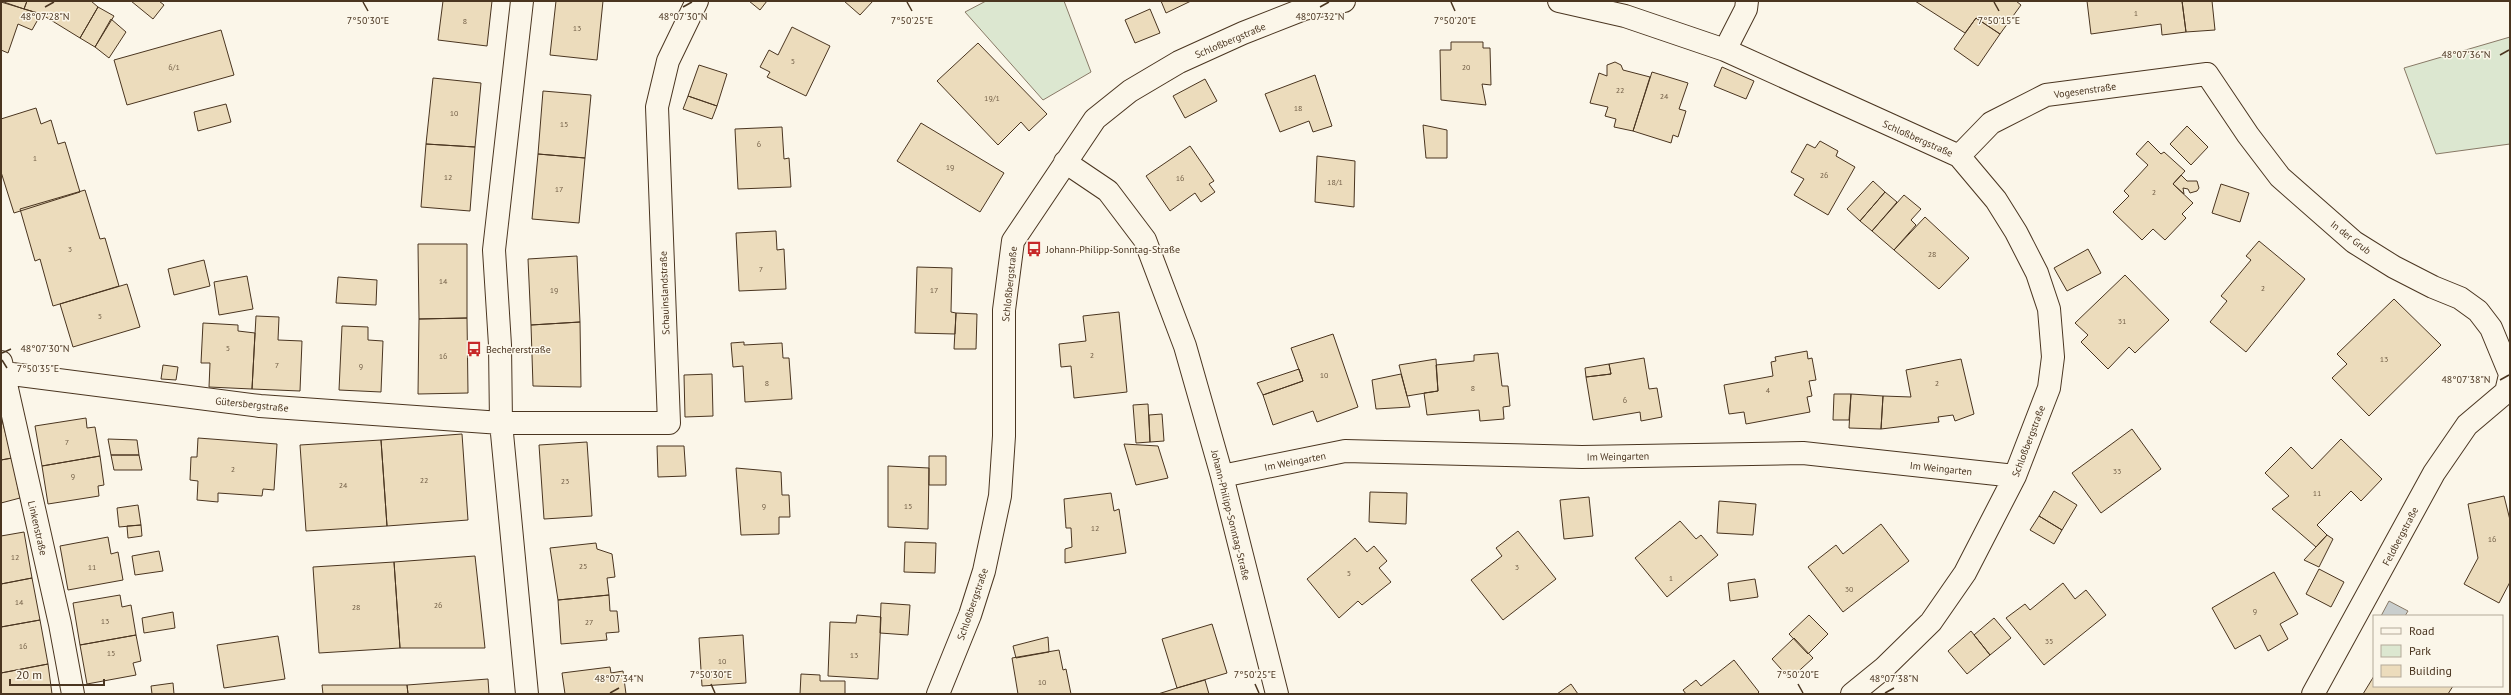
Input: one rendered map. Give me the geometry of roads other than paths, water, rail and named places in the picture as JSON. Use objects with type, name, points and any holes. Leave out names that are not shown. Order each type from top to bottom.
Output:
[{"type":"street","points":[[522,1],[494,250],[500,345],[501,423],[527,694]]},
{"type":"street","name":"Schauinslandstraße","points":[[501,423],[669,423],[658,107],[668,61],[697,1]]},
{"type":"street","name":"Schloßbergstraße","points":[[938,694],[970,616],[984,571],[1000,496],[1004,436],[1004,310],[1013,241],[1095,119],[1130,91],[1179,62],[1304,9],[1344,1]]},
{"type":"street","name":"Schloßbergstraße","points":[[1559,1],[1625,16],[1725,50],[1959,156],[1996,200],[2016,232],[2037,273],[2049,309],[2053,357],[2049,388],[2015,476],[1965,573],[1931,622],[1884,668],[1852,694]]},
{"type":"street","points":[[1725,50],[1746,9],[1747,1]]},
{"type":"street","name":"Vogesenstraße","points":[[1959,156],[1991,123],[2046,95],[2207,74]]},
{"type":"street","name":"In der Grub","points":[[2207,74],[2248,136],[2280,177],[2354,242],[2394,267],[2433,288],[2460,298],[2478,311],[2491,328],[2509,380]]},
{"type":"street","name":"Johann-Philipp-Sonntag-Straße","points":[[1065,162],[1108,191],[1145,240],[1185,346],[1222,476],[1277,694]]},
{"type":"street","name":"Gütersbergstraße","points":[[3,368],[260,406],[501,423]]},
{"type":"street","name":"Linkenstraße","points":[[3,368],[60,624],[73,694]]},
{"type":"street","name":"Feldbergstraße","points":[[2313,694],[2434,473],[2467,425],[2509,380]]},
{"type":"street","name":"Im Weingarten","points":[[1222,476],[1345,451],[1582,457],[1803,453],[2015,476]]},
{"type":"place","name":"Johann-Philipp-Sonntag-Straße","points":[[1034,249]]},
{"type":"place","name":"Bechererstraße","points":[[474,349]]}]
